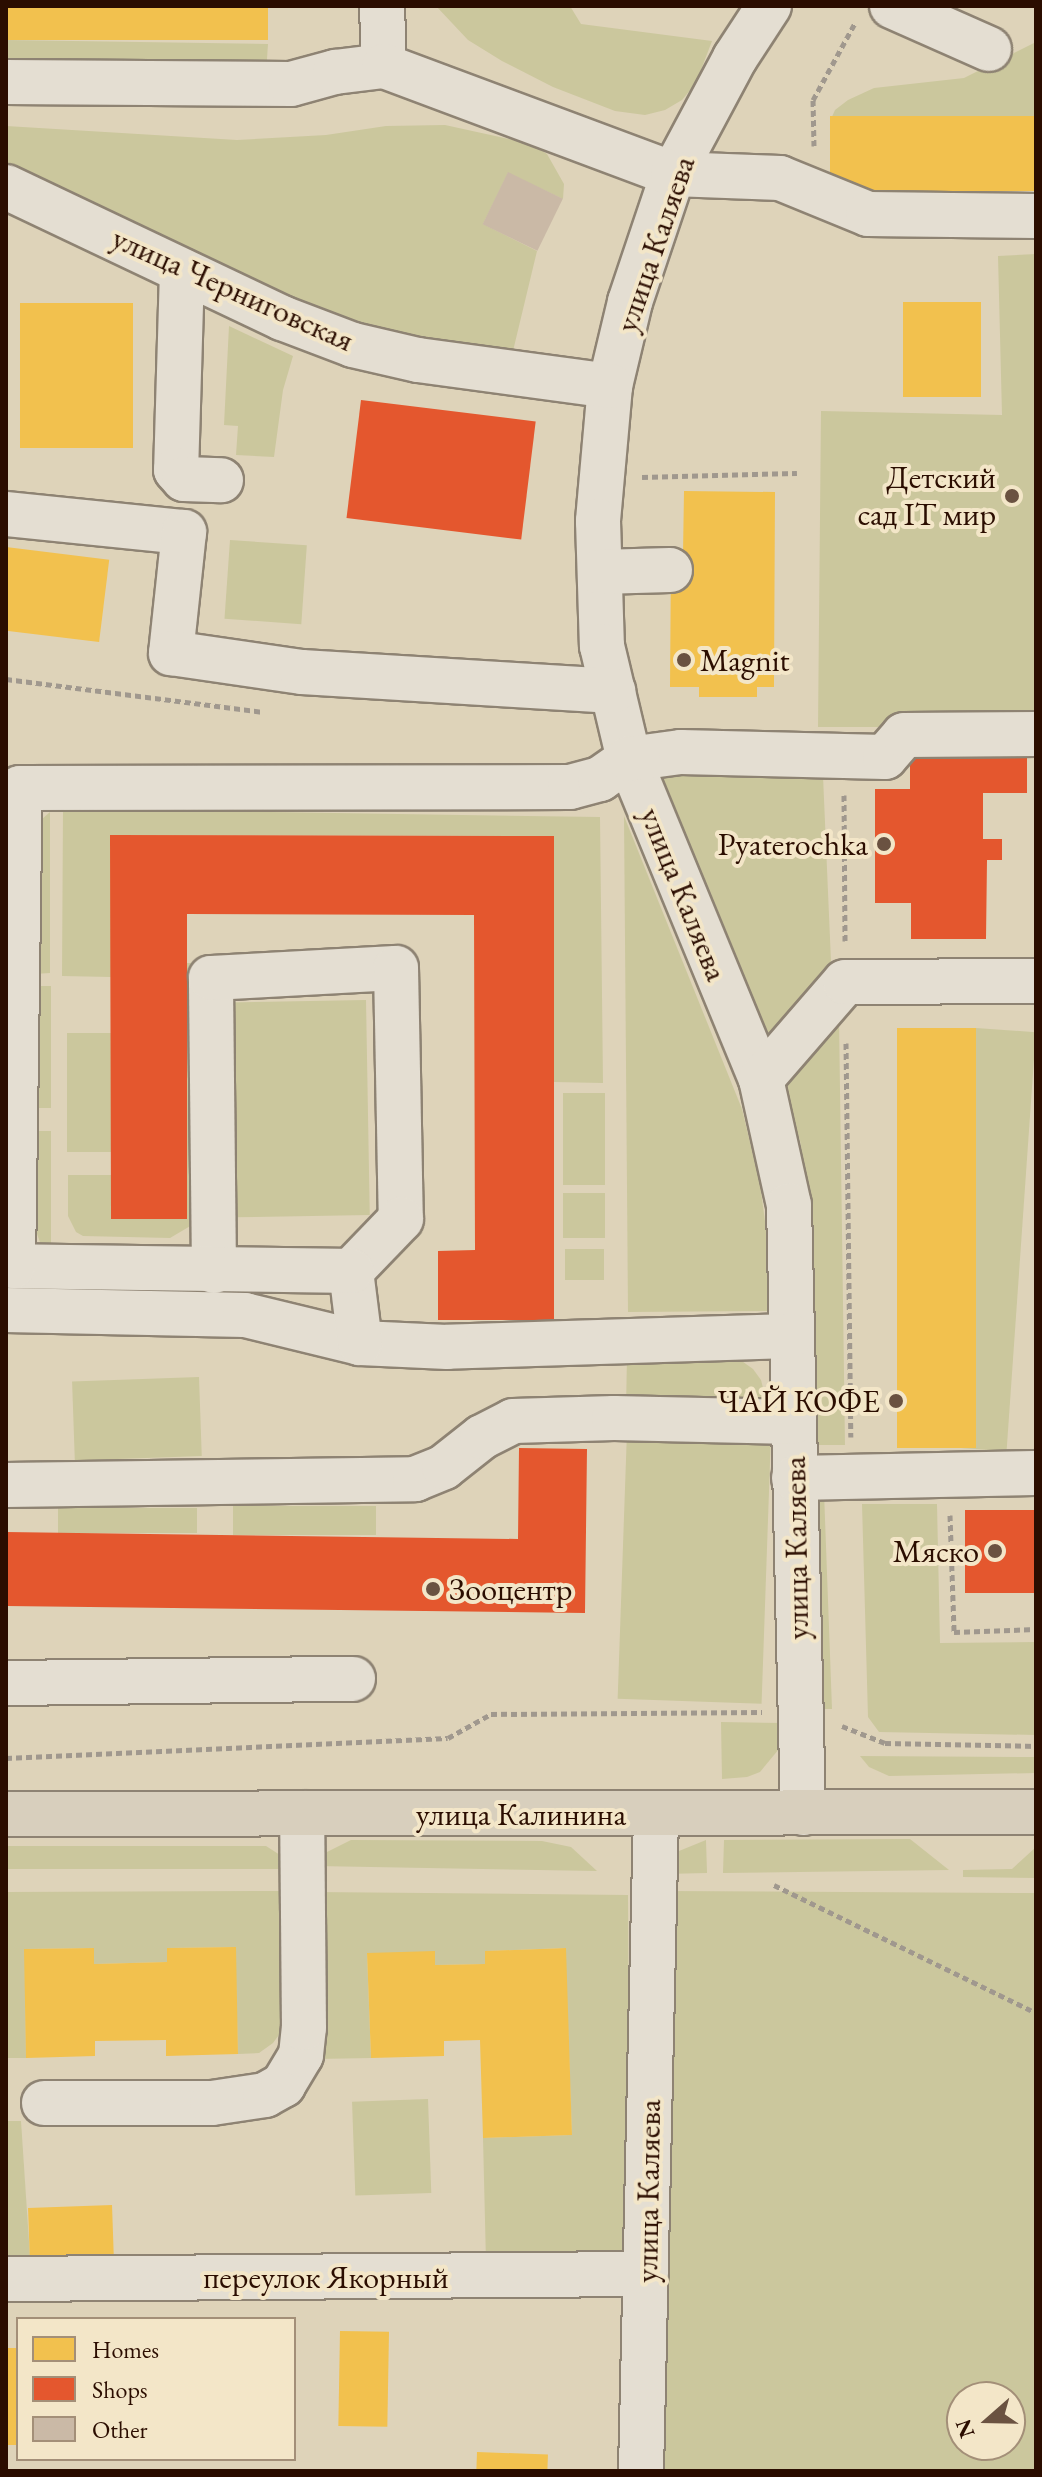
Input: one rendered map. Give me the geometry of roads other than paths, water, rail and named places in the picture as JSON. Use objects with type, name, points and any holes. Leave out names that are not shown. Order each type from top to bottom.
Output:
[{"type":"main road","name":"улица Калинина","points":[[6,1814],[1036,1812]]},
{"type":"street","points":[[382,6],[384,66]]},
{"type":"street","name":"улица Каляева","points":[[769,6],[735,58],[673,174],[630,302],[610,386],[598,521],[602,646],[629,759],[761,1079],[789,1205],[803,1813]]},
{"type":"street","points":[[875,13],[989,49]]},
{"type":"street","points":[[6,82],[291,84],[335,72],[384,66],[673,174],[780,178],[815,195],[868,214],[1036,216]]},
{"type":"street","name":"улица Черниговская","points":[[6,187],[282,318],[353,345],[418,360],[610,386]]},
{"type":"street","points":[[182,271],[176,470],[184,479],[221,480]]},
{"type":"street","points":[[6,514],[184,532],[171,653],[302,672],[613,691]]},
{"type":"street","points":[[600,572],[670,570]]},
{"type":"street","points":[[214,1271],[211,978],[396,968],[401,1219],[351,1271],[214,1271],[13,1266],[13,788],[570,787],[600,779],[629,759],[681,752],[885,757],[904,735],[1036,734]]},
{"type":"street","points":[[761,1079],[845,982],[1036,981]]},
{"type":"street","points":[[351,1271],[360,1343]]},
{"type":"street","points":[[6,1310],[245,1315],[360,1343],[447,1347],[790,1336]]},
{"type":"street","points":[[6,1485],[415,1479],[444,1467],[482,1437],[513,1421],[622,1418],[793,1422]]},
{"type":"street","points":[[794,1478],[1036,1473]]},
{"type":"street","points":[[6,1683],[353,1679]]},
{"type":"street","points":[[44,2103],[212,2103],[255,2098],[283,2085],[301,2055],[304,2028],[302,1813]]},
{"type":"street","name":"улица Каляева","points":[[641,2471],[656,1814]]},
{"type":"street","name":"переулок Якорный","points":[[6,2279],[646,2274]]},
{"type":"place","name":"Детский сад IT мир","points":[[1012,496]]},
{"type":"place","name":"Magnit","points":[[684,660]]},
{"type":"place","name":"Pyaterochka","points":[[884,844]]},
{"type":"place","name":"ЧАЙ КОФЕ","points":[[896,1401]]},
{"type":"place","name":"Мяско","points":[[995,1551]]},
{"type":"place","name":"Зооцентр","points":[[433,1589]]}]
